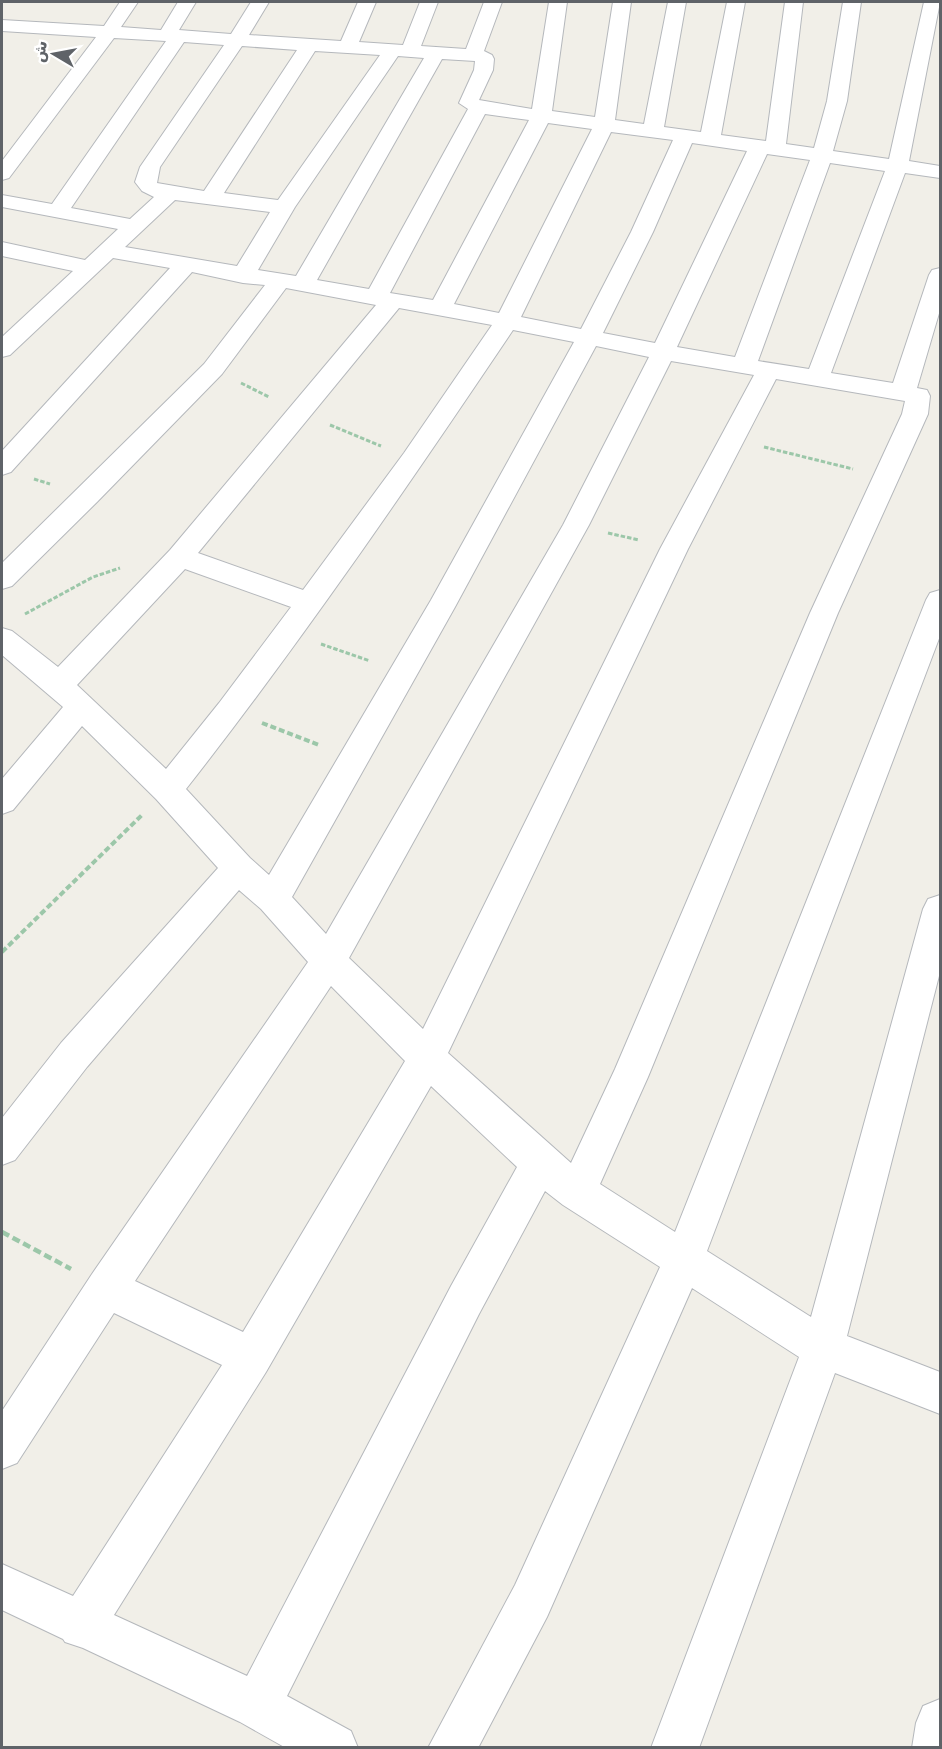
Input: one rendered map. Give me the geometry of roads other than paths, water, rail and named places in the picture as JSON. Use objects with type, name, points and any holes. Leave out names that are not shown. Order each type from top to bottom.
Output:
[{"type":"street","points":[[2,174],[87,64],[129,2]]},
{"type":"street","points":[[58,211],[173,35],[187,2]]},
{"type":"street","points":[[260,2],[214,76],[150,167],[146,182],[149,187],[170,193],[211,196],[284,207]]},
{"type":"street","points":[[348,47],[367,2]]},
{"type":"street","points":[[243,276],[284,207],[401,50],[429,2]]},
{"type":"street","points":[[473,55],[493,2]]},
{"type":"street","points":[[440,308],[541,116],[558,2]]},
{"type":"street","points":[[167,790],[230,711],[287,633],[413,459],[507,321],[604,125],[622,2]]},
{"type":"street","points":[[653,132],[677,2]]},
{"type":"street","points":[[711,140],[736,2]]},
{"type":"street","points":[[2,1448],[106,1288],[329,962],[576,525],[767,149],[794,2]]},
{"type":"street","points":[[744,365],[822,155],[837,101],[852,2]]},
{"type":"street","points":[[817,379],[898,165],[933,2]]},
{"type":"street","points":[[48,27],[60,10]]},
{"type":"street","points":[[3,26],[48,27],[482,56],[486,63],[470,96],[469,104],[479,107],[940,172]]},
{"type":"street","points":[[211,196],[309,45]]},
{"type":"street","points":[[2,579],[88,496],[213,369],[291,284],[394,129],[436,53]]},
{"type":"street","points":[[59,685],[180,556],[298,411],[384,299],[479,107]]},
{"type":"street","points":[[273,899],[356,759],[590,338],[667,179],[684,136]]},
{"type":"street","points":[[2,350],[170,193]]},
{"type":"street","points":[[2,201],[135,226]]},
{"type":"street","points":[[2,249],[91,268]]},
{"type":"street","points":[[109,251],[243,276],[440,308],[663,352],[918,396],[918,406],[824,613],[630,1077],[577,1192]]},
{"type":"street","points":[[2,466],[185,266]]},
{"type":"street","points":[[903,392],[940,275]]},
{"type":"street","points":[[81,1626],[251,1357],[427,1058],[674,549],[769,369]]},
{"type":"street","points":[[180,556],[308,602]]},
{"type":"street","points":[[452,1748],[531,1601],[683,1262],[940,600]]},
{"type":"street","points":[[2,639],[59,685],[167,790],[238,868],[273,899],[329,962],[427,1058],[540,1163],[577,1192],[683,1262],[823,1348],[940,1393]]},
{"type":"street","points":[[2,801],[81,707]]},
{"type":"street","points":[[2,1147],[74,1055],[238,868]]},
{"type":"street","points":[[675,1748],[823,1348],[940,909]]},
{"type":"street","points":[[257,1705],[465,1300],[540,1163]]},
{"type":"street","points":[[106,1288],[251,1357]]},
{"type":"street","points":[[2,1587],[81,1626],[257,1705],[334,1748]]},
{"type":"street","points":[[936,1748],[940,1723]]}]
